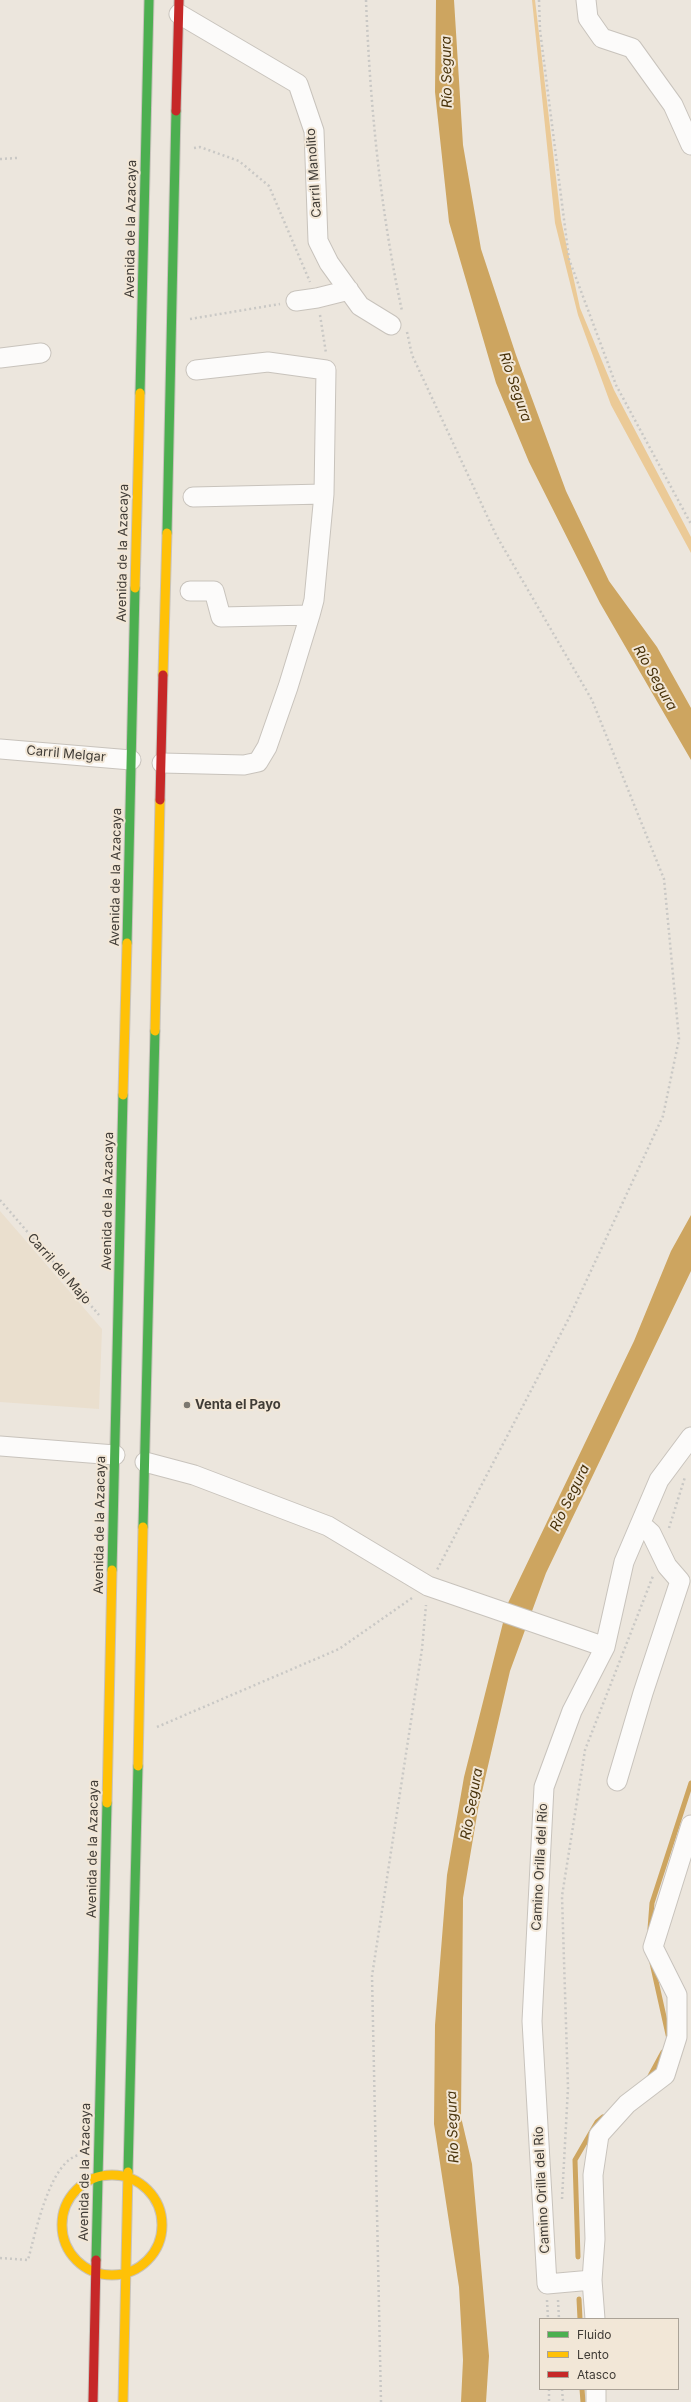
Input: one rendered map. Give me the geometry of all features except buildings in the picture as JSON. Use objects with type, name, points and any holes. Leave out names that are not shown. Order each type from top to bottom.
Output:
[{"type":"main road","name":"Avenida de la Azacaya","points":[[93,2402],[131,760],[145,2]]},
{"type":"main road","points":[[123,2402],[179,7]]},
{"type":"main road","points":[[118,2175],[128,2178],[142,2185],[154,2197],[160,2211],[163,2227],[160,2242],[152,2256],[140,2267],[126,2274],[111,2276],[96,2273],[80,2265],[68,2251],[62,2234],[62,2216],[69,2199],[81,2186],[98,2177],[118,2175]]},
{"type":"street","points":[[586,0],[588,18],[602,38],[632,48],[673,105],[691,145]]},
{"type":"street","name":"Carril Manolito","points":[[179,7],[298,84],[314,131],[318,240],[329,263],[360,306],[400,322]]},
{"type":"street","points":[[296,301],[317,298],[349,290]]},
{"type":"street","points":[[0,358],[41,353]]},
{"type":"street","points":[[162,763],[244,765],[258,762],[267,747],[283,702],[314,600],[324,494],[326,370],[268,362],[196,370]]},
{"type":"street","points":[[193,497],[324,494]]},
{"type":"street","points":[[190,591],[214,591],[221,617],[310,615]]},
{"type":"street","name":"Carril Melgar","points":[[0,749],[131,760]]},
{"type":"street","name":"Camino Orilla del Río","points":[[558,2282],[547,2284],[532,2021],[544,1787],[572,1711],[605,1646],[624,1562],[659,1480],[691,1437]]},
{"type":"street","points":[[0,1446],[115,1455]]},
{"type":"street","points":[[145,1462],[194,1475],[328,1526],[428,1586],[605,1646]]},
{"type":"street","points":[[617,1781],[642,1693],[680,1581],[667,1566],[662,1552],[651,1533],[640,1524]]},
{"type":"street","points":[[595,2318],[592,2280],[595,2239],[593,2175],[599,2135],[627,2104],[665,2076],[677,2038],[676,1995],[653,1947],[691,1825]]},
{"type":"street","points":[[558,2282],[592,2280]]},
{"type":"street","points":[[596,2390],[596,2402]]},
{"type":"path","points":[[366,0],[370,86],[390,253],[400,322],[412,354],[496,535],[592,700],[664,879],[679,1039],[663,1116],[569,1318],[428,1586],[422,1649],[372,1976],[381,2402]]},
{"type":"path","points":[[539,0],[540,30],[569,258],[616,385],[691,524]]},
{"type":"path","points":[[176,151],[200,147],[239,161],[269,186],[317,298],[326,341],[326,370]]},
{"type":"path","points":[[0,159],[17,158]]},
{"type":"path","points":[[172,322],[296,301]]},
{"type":"path","name":"Carril del Majo","points":[[0,1200],[118,1338]]},
{"type":"path","points":[[562,2204],[568,2088],[562,1896],[585,1750],[662,1552],[686,1472]]},
{"type":"path","points":[[139,1736],[339,1649],[428,1586]]},
{"type":"path","points":[[0,2258],[28,2260],[43,2204],[63,2165],[76,2156],[99,2153]]},
{"type":"path","points":[[558,2282],[559,2318]]},
{"type":"path","points":[[549,2390],[549,2402]]},
{"type":"path","points":[[562,2390],[563,2402]]},
{"type":"shaded area","points":[[532,0],[535,0],[561,220],[580,308],[614,390],[691,537],[691,553],[611,405],[578,315],[555,223]]},
{"type":"shaded area","points":[[0,1211],[102,1329],[99,1409],[0,1402]]},
{"type":"water","name":"Río Segura","points":[[436,0],[454,0],[463,145],[481,249],[516,355],[566,491],[609,581],[657,647],[691,708],[691,760],[600,603],[529,462],[496,383],[449,222],[435,92]]},
{"type":"water","name":"Río Segura","points":[[691,1215],[691,1271],[546,1573],[510,1671],[478,1809],[463,1898],[461,2117],[472,2164],[489,2356],[486,2402],[461,2402],[463,2360],[459,2287],[434,2124],[435,2025],[447,1875],[464,1777],[508,1603],[634,1341],[671,1251]]},
{"type":"waterway","points":[[650,1929],[652,1903],[691,1783]]},
{"type":"waterway","points":[[652,1963],[669,2039]]},
{"type":"waterway","points":[[650,2076],[663,2052]]},
{"type":"waterway","points":[[578,2257],[575,2160],[597,2122],[603,2117]]},
{"type":"waterway","points":[[579,2299],[580,2318]]},
{"type":"waterway","points":[[582,2390],[583,2402]]},
{"type":"traffic: fast","points":[[140,393],[149,0]]},
{"type":"traffic: fast","points":[[167,533],[176,111]]},
{"type":"traffic: fast","points":[[127,943],[135,588]]},
{"type":"traffic: fast","points":[[143,1527],[155,1031]]},
{"type":"traffic: fast","points":[[112,1570],[123,1095]]},
{"type":"traffic: fast","points":[[128,2172],[138,1766]]},
{"type":"traffic: fast","points":[[96,2260],[107,1803]]},
{"type":"traffic: slow","points":[[135,588],[140,393]]},
{"type":"traffic: slow","points":[[163,675],[167,533]]},
{"type":"traffic: slow","points":[[155,1031],[160,800]]},
{"type":"traffic: slow","points":[[123,1095],[127,943]]},
{"type":"traffic: slow","points":[[138,1766],[143,1527]]},
{"type":"traffic: slow","points":[[107,1803],[112,1570]]},
{"type":"traffic: slow","points":[[123,2402],[128,2172]]},
{"type":"traffic: slow","points":[[112,2175],[122,2176],[140,2183],[154,2197],[161,2215],[162,2225],[161,2235],[154,2253],[140,2267],[122,2274],[112,2275],[102,2274],[84,2267],[70,2253],[63,2235],[62,2225],[63,2215],[70,2197],[84,2183],[102,2176],[112,2175]]},
{"type":"traffic: jam","points":[[176,111],[179,0]]},
{"type":"traffic: jam","points":[[160,800],[163,675]]},
{"type":"traffic: jam","points":[[93,2402],[96,2260]]},
{"type":"place","name":"Venta el Payo","points":[[187,1405]]}]
